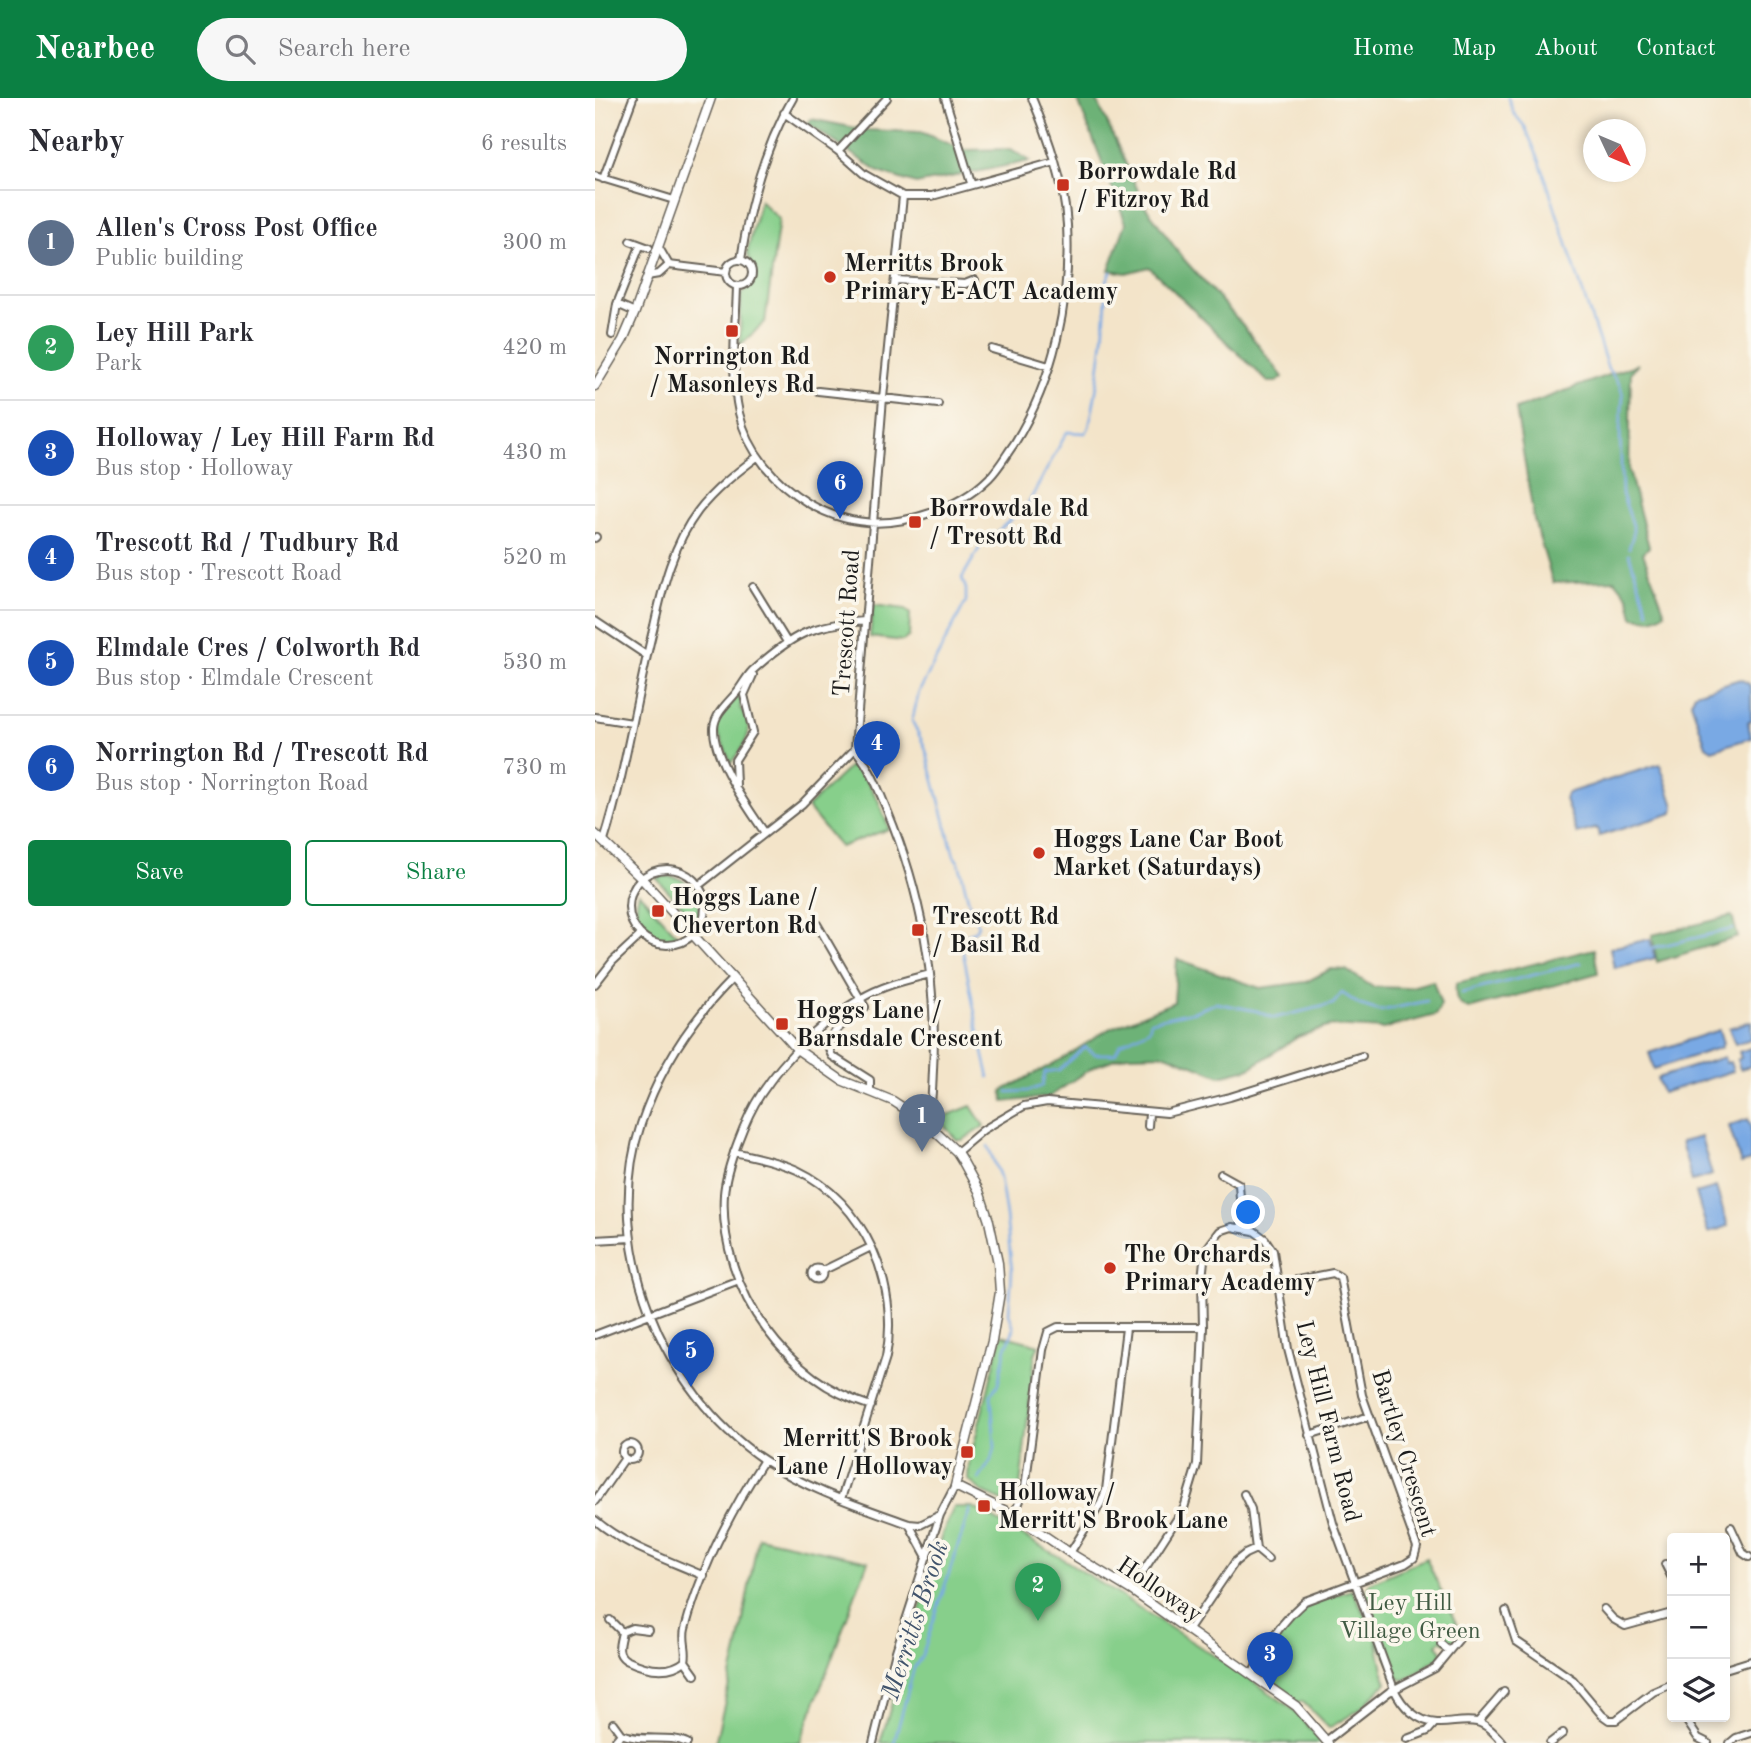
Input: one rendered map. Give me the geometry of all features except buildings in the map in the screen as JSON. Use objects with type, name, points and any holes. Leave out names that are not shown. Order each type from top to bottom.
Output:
[{"type":"street","points":[[603,179],[633,98]]},
{"type":"street","points":[[595,386],[623,340],[635,312],[653,247],[674,200],[711,98]]},
{"type":"street","points":[[741,260],[745,232],[758,187],[784,113],[793,98]]},
{"type":"street","points":[[838,151],[887,98]]},
{"type":"street","points":[[945,98],[971,183]]},
{"type":"street","points":[[737,286],[735,359],[739,412],[757,457],[784,486],[820,510],[842,518],[873,524],[897,523],[946,508],[969,494],[989,478],[1003,460],[1031,414],[1049,366],[1059,325],[1066,276],[1066,224],[1055,162],[1032,98]]},
{"type":"street","points":[[784,113],[838,151],[864,174],[903,196],[932,195],[1055,162]]},
{"type":"street","points":[[595,176],[674,200]]},
{"type":"street","name":"Trescott Road","points":[[855,749],[883,398],[903,196]]},
{"type":"street","points":[[630,241],[640,246],[653,247],[669,265],[726,272]]},
{"type":"street","points":[[612,335],[617,304],[640,246]]},
{"type":"street","points":[[741,260],[749,265],[751,277],[744,285],[737,286],[730,282],[726,272],[731,263],[741,260]]},
{"type":"street","points":[[647,276],[659,274],[669,265]]},
{"type":"street","points":[[896,280],[965,284],[975,280]]},
{"type":"street","points":[[617,304],[635,312]]},
{"type":"street","points":[[992,349],[1049,366]]},
{"type":"street","points":[[818,391],[938,404]]},
{"type":"street","points":[[604,841],[664,582],[683,535],[698,511],[716,491],[757,457]]},
{"type":"street","points":[[753,587],[787,642]]},
{"type":"street","points":[[595,621],[646,655]]},
{"type":"street","points":[[765,832],[731,783],[714,728],[718,714],[776,648],[818,628],[865,621]]},
{"type":"street","points":[[737,791],[734,774],[736,760],[753,732],[744,695],[755,670]]},
{"type":"street","points":[[595,717],[632,723]]},
{"type":"street","points":[[698,886],[801,804],[855,749],[870,772],[894,828],[919,906],[930,974],[934,1048],[930,1112],[925,1122]]},
{"type":"street","points":[[595,834],[642,879],[798,1051],[841,1080],[893,1101],[925,1122],[957,1152],[979,1191],[989,1221],[998,1264],[1000,1292],[992,1341],[955,1486],[940,1515],[896,1651],[873,1743]]},
{"type":"street","points":[[659,870],[674,870],[687,875],[698,886],[705,908],[702,920],[693,935],[683,941],[666,945],[650,941],[641,935],[631,919],[629,906],[632,892],[642,879],[659,870]]},
{"type":"street","points":[[817,923],[865,1007],[834,1033],[829,1041],[829,1051],[832,1056],[870,1080],[870,1092]]},
{"type":"street","points":[[595,984],[613,961],[641,935]]},
{"type":"street","points":[[871,1406],[814,1380],[788,1357],[760,1321],[739,1280],[725,1226],[724,1193],[734,1152],[760,1095],[798,1051],[827,1022],[861,998],[898,982],[930,974]]},
{"type":"street","points":[[733,978],[706,1004],[683,1036],[659,1078],[640,1126],[632,1166],[631,1238],[649,1315],[677,1371],[694,1394],[730,1432],[764,1460],[808,1486],[909,1524],[920,1525],[940,1515]]},
{"type":"street","points":[[957,1152],[983,1130],[1024,1106],[1047,1102],[1167,1113],[1230,1097],[1362,1056]]},
{"type":"street","points":[[1148,1126],[1149,1112]]},
{"type":"street","points":[[734,1152],[770,1160],[798,1171],[838,1199],[865,1234],[884,1280],[889,1342],[841,1499]]},
{"type":"street","points":[[1131,1590],[1184,1508],[1192,1486],[1198,1453],[1205,1251],[1220,1231],[1231,1227],[1242,1228],[1239,1184],[1221,1174]]},
{"type":"street","name":"Ley Hill Farm Road","points":[[1242,1228],[1254,1231],[1265,1239],[1273,1251],[1288,1349],[1333,1523],[1394,1689]]},
{"type":"street","points":[[595,1241],[631,1238]]},
{"type":"street","points":[[822,1271],[871,1247]]},
{"type":"street","name":"Bartley Crescent","points":[[1278,1284],[1333,1273],[1340,1277],[1362,1395],[1417,1547],[1414,1558],[1405,1564],[1355,1582]]},
{"type":"street","points":[[595,1335],[739,1280]]},
{"type":"street","points":[[1014,1515],[1025,1488],[1043,1350],[1048,1332],[1058,1327],[1203,1328]]},
{"type":"street","points":[[1070,1553],[1101,1503],[1106,1490],[1126,1328]]},
{"type":"street","points":[[1309,1435],[1370,1416]]},
{"type":"street","points":[[595,1501],[625,1458]]},
{"type":"street","points":[[622,1632],[618,1649],[621,1657],[634,1664],[664,1670],[679,1666],[685,1661],[687,1654],[684,1632],[713,1552],[741,1494],[764,1460]]},
{"type":"street","name":"Holloway","points":[[955,1486],[1014,1515],[1131,1590],[1296,1706],[1327,1742]]},
{"type":"street","points":[[1244,1494],[1251,1509],[1257,1549],[1268,1559]]},
{"type":"street","points":[[595,1520],[604,1528],[638,1546],[704,1576]]},
{"type":"street","points":[[909,1524],[927,1557]]},
{"type":"street","points":[[1731,1527],[1743,1553],[1750,1558]]},
{"type":"street","points":[[1188,1631],[1239,1558],[1257,1549]]},
{"type":"street","points":[[1665,1564],[1667,1568]]},
{"type":"street","points":[[1252,1675],[1273,1636],[1292,1612],[1305,1601],[1355,1582]]},
{"type":"street","points":[[1604,1609],[1613,1619],[1625,1626],[1667,1614]]},
{"type":"street","points":[[1506,1611],[1516,1641],[1573,1680],[1609,1720],[1616,1720],[1653,1692],[1667,1686]]},
{"type":"street","points":[[610,1620],[622,1632]]},
{"type":"street","points":[[622,1632],[632,1628],[648,1630]]},
{"type":"street","points":[[1327,1742],[1360,1713],[1394,1689],[1435,1668],[1459,1639]]},
{"type":"street","points":[[1441,1644],[1449,1651]]},
{"type":"street","points":[[685,1661],[695,1675]]},
{"type":"street","points":[[1730,1667],[1751,1661]]},
{"type":"street","points":[[1394,1689],[1408,1710],[1435,1723],[1478,1722],[1490,1729],[1503,1743]]},
{"type":"street","points":[[1478,1722],[1504,1692]]},
{"type":"street","points":[[1687,1722],[1697,1741],[1708,1743]]},
{"type":"street","points":[[613,1723],[621,1734],[637,1740],[677,1740],[687,1743]]},
{"type":"street","points":[[1407,1740],[1428,1731],[1435,1723]]},
{"type":"street","points":[[1556,1741],[1563,1733]]},
{"type":"street","points":[[1730,1743],[1751,1733]]},
{"type":"street","points":[[615,1741],[621,1734]]},
{"type":"green space","points":[[1077,98],[1096,98],[1144,204],[1181,256],[1241,323],[1283,377],[1277,382],[1268,382],[1149,267],[1126,273],[1109,270],[1126,223]]},
{"type":"green space","points":[[811,119],[866,130],[921,132],[964,150],[1011,149],[1030,161],[916,184],[879,172],[808,124]]},
{"type":"green space","points":[[760,201],[779,219],[765,322],[740,345],[741,295],[750,286],[755,274],[747,253]]},
{"type":"green space","points":[[1638,364],[1631,372],[1629,471],[1649,547],[1643,553],[1665,613],[1652,619],[1633,617],[1629,598],[1615,580],[1553,583],[1534,520],[1516,409]]},
{"type":"green space","points":[[873,605],[905,609],[910,614],[909,636],[903,641],[870,637]]},
{"type":"green space","points":[[739,695],[740,708],[749,730],[745,743],[731,763],[716,729],[720,714]]},
{"type":"green space","points":[[855,762],[878,800],[889,829],[840,847],[807,807]]},
{"type":"green space","points":[[666,876],[683,881],[694,891],[699,905],[697,922],[656,878]]},
{"type":"green space","points":[[639,893],[680,938],[660,938],[644,929],[637,913]]},
{"type":"green space","points":[[1732,916],[1738,937],[1657,962],[1652,935]]},
{"type":"green space","points":[[1594,949],[1598,973],[1469,1009],[1457,999],[1456,983]]},
{"type":"green space","points":[[1177,959],[1260,988],[1306,982],[1331,969],[1346,970],[1373,987],[1407,988],[1433,981],[1441,1005],[1436,1015],[1383,1029],[1330,1026],[1298,1037],[1248,1069],[1220,1076],[1166,1054],[1127,1055],[1095,1066],[1049,1097],[1004,1102],[1002,1091],[1062,1059],[1109,1029],[1174,1002]]},
{"type":"green space","points":[[971,1106],[984,1126],[963,1140],[957,1140],[940,1121],[943,1117]]},
{"type":"green space","points":[[1002,1335],[1039,1345],[1035,1354],[1020,1487],[1012,1505],[984,1493],[968,1480],[969,1463]]},
{"type":"green space","points":[[954,1507],[973,1507],[1068,1562],[1294,1710],[1323,1743],[880,1743],[942,1534]]},
{"type":"green space","points":[[758,1537],[868,1561],[800,1743],[715,1743],[738,1647]]},
{"type":"green space","name":"Ley Hill Village Green","points":[[1426,1558],[1460,1632],[1453,1642],[1446,1643],[1441,1640],[1437,1645],[1442,1651],[1440,1657],[1405,1680],[1399,1679],[1376,1638],[1386,1683],[1359,1710],[1329,1728],[1302,1701],[1293,1704],[1277,1685],[1267,1679],[1263,1672],[1261,1656],[1307,1607],[1318,1600],[1352,1590],[1374,1631],[1366,1591],[1370,1583]]},
{"type":"water","points":[[1740,679],[1749,684],[1751,691],[1751,721],[1748,722],[1751,738],[1712,750],[1706,746],[1691,702],[1695,693]]},
{"type":"water","points":[[1660,764],[1674,806],[1673,813],[1599,836],[1597,828],[1577,834],[1565,799],[1567,793]]},
{"type":"water","points":[[1650,939],[1655,958],[1614,968],[1610,948]]},
{"type":"water","points":[[1751,1021],[1751,1039],[1735,1044],[1729,1028]]},
{"type":"water","points":[[1719,1030],[1722,1047],[1654,1069],[1649,1053]]},
{"type":"water","points":[[1751,1048],[1751,1066],[1740,1069],[1737,1060],[1741,1058],[1739,1052]]},
{"type":"water","points":[[1724,1057],[1726,1063],[1730,1062],[1733,1071],[1662,1093],[1657,1078]]},
{"type":"water","points":[[1748,1119],[1751,1127],[1751,1161],[1741,1164],[1729,1126]]},
{"type":"water","points":[[1701,1137],[1712,1175],[1692,1181],[1681,1142]]},
{"type":"water","points":[[1716,1187],[1728,1226],[1708,1233],[1696,1193]]},
{"type":"waterway","points":[[1508,98],[1513,112],[1525,127],[1540,162],[1608,369],[1620,385],[1623,396],[1620,430],[1622,494],[1633,525],[1629,548]]},
{"type":"waterway","points":[[989,1077],[961,943],[962,938],[976,930],[978,925],[972,914],[959,863],[954,856],[925,747],[912,721],[919,692],[966,601],[962,578],[980,547],[1028,504],[1067,432],[1086,433],[1089,427],[1101,354],[1107,280],[1111,272]]},
{"type":"waterway","points":[[1629,554],[1648,611]]},
{"type":"waterway","points":[[1652,948],[1733,929]]},
{"type":"waterway","points":[[1462,993],[1581,963]]},
{"type":"waterway","points":[[1008,1092],[1028,1091],[1042,1086],[1045,1072],[1059,1070],[1085,1047],[1095,1054],[1115,1054],[1120,1044],[1149,1029],[1151,1021],[1196,1011],[1216,1003],[1257,1011],[1274,1018],[1333,1004],[1342,993],[1360,1005],[1380,1011],[1427,1001]]},
{"type":"waterway","name":"Merritts Brook","points":[[979,1479],[992,1459],[995,1448],[991,1394],[998,1384],[1006,1348],[1014,1329],[1009,1313],[1012,1271],[1006,1216],[1000,1177],[988,1146]]},
{"type":"waterway","name":"Merritts Brook","points":[[894,1743],[914,1668],[922,1656],[970,1509]]},
{"type":"place","name":"Borrowdale Rd / Fitzroy Rd","points":[[1063,185]]},
{"type":"place","name":"Merritts Brook Primary E-ACT Academy","points":[[830,277]]},
{"type":"place","name":"Norrington Rd / Masonleys Rd","points":[[732,331]]},
{"type":"place","name":"Norrington Rd / Trescott Rd","points":[[840,519]]},
{"type":"place","name":"Borrowdale Rd / Tresott Rd","points":[[915,522]]},
{"type":"place","name":"Trescott Rd / Tudbury Rd","points":[[877,779]]},
{"type":"place","name":"Hoggs Lane Car Boot Market (Saturdays)","points":[[1039,853]]},
{"type":"place","name":"Hoggs Lane / Cheverton Rd","points":[[658,911]]},
{"type":"place","name":"Trescott Rd / Basil Rd","points":[[918,930]]},
{"type":"place","name":"Hoggs Lane / Barnsdale Crescent","points":[[782,1024]]},
{"type":"place","name":"Allen's Cross Post Office","points":[[922,1152]]},
{"type":"place","name":"The Orchards Primary Academy","points":[[1110,1268]]},
{"type":"place","name":"Elmdale Cres / Colworth Rd","points":[[691,1387]]},
{"type":"place","name":"Merritt'S Brook Lane / Holloway","points":[[967,1452]]},
{"type":"place","name":"Holloway / Merritt'S Brook Lane","points":[[984,1506]]},
{"type":"place","name":"Ley Hill Park","points":[[1038,1621]]},
{"type":"place","name":"Holloway / Ley Hill Farm Rd","points":[[1270,1690]]}]
